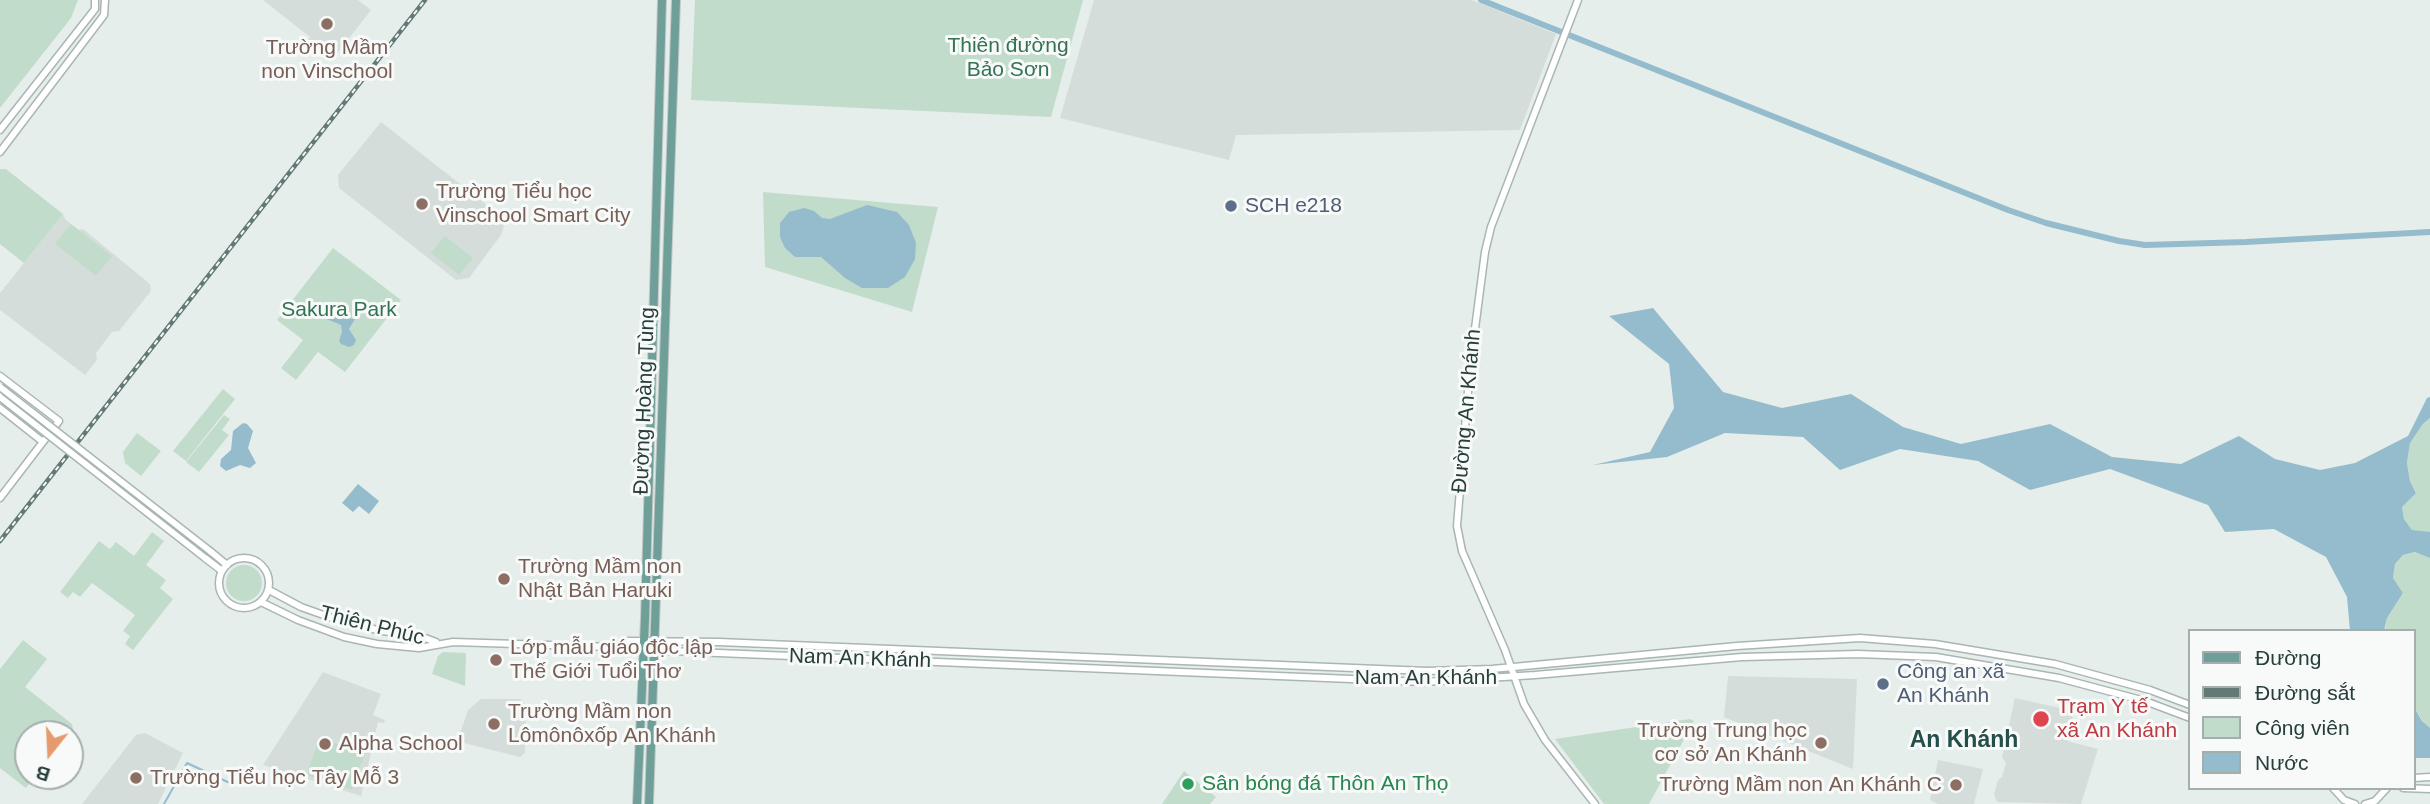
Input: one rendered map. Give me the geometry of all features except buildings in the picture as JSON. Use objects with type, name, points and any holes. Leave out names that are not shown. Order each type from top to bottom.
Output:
[{"type":"main road","name":"Đường Hoàng Tùng","points":[[637,804],[662,0]]},
{"type":"main road","name":"Đường Hoàng Tùng","points":[[649,804],[676,0]]},
{"type":"street","points":[[0,130],[95,9],[95,0]]},
{"type":"street","points":[[0,152],[104,15],[105,0]]},
{"type":"street","name":"Đường An Khánh","points":[[1578,0],[1488,239],[1478,300],[1460,470],[1457,526],[1458,538],[1524,704],[1545,740],[1595,804]]},
{"type":"street","points":[[0,376],[59,421],[0,498]]},
{"type":"street","points":[[0,387],[224,568]]},
{"type":"street","points":[[0,397],[208,555]]},
{"type":"street","points":[[0,408],[43,442]]},
{"type":"street","points":[[242,558],[256,560],[264,567],[269,575],[269,590],[261,602],[242,608],[228,602],[219,585],[224,568],[242,558]]},
{"type":"street","name":"Thiên Phúc","points":[[269,590],[292,603],[346,624],[416,635],[438,643]]},
{"type":"street","name":"Thiên Phúc","points":[[261,602],[298,620],[377,644],[419,648],[438,643],[613,647],[628,641],[654,645]]},
{"type":"street","name":"Nam An Khánh","points":[[654,645],[719,642],[1427,671],[1511,667],[1732,646],[1860,639],[1935,644],[2059,665],[2188,704]]},
{"type":"street","points":[[745,643],[745,654]]},
{"type":"street","name":"Nam An Khánh","points":[[654,645],[745,654],[1424,682],[1742,657],[1858,654],[1936,657],[2056,678],[2145,701],[2188,717]]},
{"type":"street","points":[[1232,674],[1235,663]]},
{"type":"street","points":[[2056,678],[2059,665]]},
{"type":"street","points":[[2335,790],[2344,800],[2355,804]]},
{"type":"street","points":[[2365,804],[2375,800],[2385,790]]},
{"type":"shaded area","name":"Trường Mầm non Vinschool","points":[[263,0],[358,0],[371,10],[336,55],[328,58],[310,44],[310,37]]},
{"type":"shaded area","points":[[1094,0],[1472,0],[1556,34],[1520,130],[1236,135],[1229,160],[1060,118]]},
{"type":"shaded area","name":"Trường Tiểu học Vinschool Smart City","points":[[381,122],[506,220],[501,235],[469,278],[456,280],[339,188],[338,175]]},
{"type":"shaded area","points":[[63,214],[71,224],[79,230],[83,229],[150,284],[151,291],[119,331],[112,332],[96,353],[97,360],[85,375],[0,310],[0,293]]},
{"type":"shaded area","name":"Alpha School","points":[[323,672],[381,694],[373,715],[385,720],[384,723],[378,722],[361,796],[263,765]]},
{"type":"shaded area","name":"Trường Trung học cơ sở An Khánh","points":[[1728,676],[1857,679],[1853,769],[1724,717]]},
{"type":"shaded area","points":[[2015,698],[2074,711],[2067,741],[2098,749],[2081,804],[1997,802],[1994,794],[2006,763],[2002,757]]},
{"type":"shaded area","name":"Trường Mầm non Lômônôxốp An Khánh","points":[[481,699],[520,699],[526,705],[525,753],[520,757],[460,742],[458,739],[468,710]]},
{"type":"shaded area","name":"Trường Tiểu học Tây Mỗ 3","points":[[145,733],[183,753],[158,804],[82,804],[136,735]]},
{"type":"shaded area","name":"Trường Mầm non An Khánh C","points":[[1938,760],[1983,769],[1974,804],[1938,804],[1930,800]]},
{"type":"green space","points":[[0,0],[78,0],[71,18],[0,108]]},
{"type":"green space","name":"Thiên đường Bảo Sơn","points":[[695,0],[1083,0],[1051,117],[691,100]]},
{"type":"green space","points":[[0,169],[6,169],[63,214],[24,263],[0,244]]},
{"type":"green space","points":[[763,192],[938,207],[912,312],[765,267]]},
{"type":"green space","points":[[71,224],[112,256],[96,276],[55,244]]},
{"type":"green space","points":[[445,236],[473,258],[459,275],[431,253]]},
{"type":"green space","name":"Sakura Park","points":[[333,248],[401,300],[345,372],[318,352],[296,380],[281,368],[303,340],[277,320]]},
{"type":"green space","points":[[223,389],[235,399],[186,461],[173,451]]},
{"type":"green space","points":[[224,415],[230,419],[222,430],[229,435],[199,472],[186,462]]},
{"type":"green space","points":[[2430,418],[2428,533],[2412,530],[2404,519],[2402,507],[2416,492],[2410,481],[2407,463],[2410,443]]},
{"type":"green space","points":[[137,433],[161,451],[141,476],[125,463],[123,452]]},
{"type":"green space","points":[[152,532],[164,541],[146,565],[166,580],[160,588],[173,599],[133,650],[125,644],[130,636],[123,631],[135,615],[92,583],[80,597],[73,592],[68,598],[60,592],[99,541],[110,549],[116,542],[134,556]]},
{"type":"green space","points":[[2416,552],[2430,558],[2430,729],[2416,710],[2416,629],[2385,629],[2387,618],[2403,593],[2393,578],[2395,564],[2403,555]]},
{"type":"green space","points":[[244,565],[257,570],[262,583],[257,596],[244,601],[231,596],[226,583],[231,570]]},
{"type":"green space","points":[[23,640],[47,659],[25,687],[67,720],[14,720],[14,779],[0,768],[0,669]]},
{"type":"green space","points":[[443,652],[466,653],[465,686],[432,674],[438,656]]},
{"type":"green space","points":[[1690,719],[1694,721],[1649,804],[1604,804],[1555,739]]},
{"type":"green space","points":[[319,738],[365,753],[352,790],[307,775]]},
{"type":"green space","name":"Sân bóng đá Thôn An Thọ","points":[[1184,771],[1216,797],[1210,804],[1162,804]]},
{"type":"water","points":[[867,205],[897,212],[909,225],[916,243],[915,259],[905,277],[888,288],[862,288],[845,278],[821,257],[795,257],[785,248],[780,237],[780,223],[789,212],[804,208],[814,211],[822,218],[830,219]]},
{"type":"water","points":[[332,308],[343,318],[355,319],[349,329],[356,340],[354,345],[349,347],[341,344],[341,325],[317,315]]},
{"type":"water","points":[[1653,308],[1723,392],[1782,408],[1851,394],[1903,427],[1961,444],[2050,424],[2112,457],[2181,464],[2239,436],[2275,459],[2320,470],[2355,463],[2408,436],[2427,398],[2430,397],[2430,418],[2410,443],[2407,463],[2410,481],[2416,493],[2402,507],[2404,519],[2412,530],[2430,532],[2430,558],[2415,552],[2403,555],[2395,564],[2393,578],[2403,593],[2387,618],[2384,629],[2350,629],[2347,597],[2326,557],[2274,529],[2225,532],[2208,505],[2110,469],[2030,490],[1978,461],[1900,449],[1840,470],[1803,437],[1725,433],[1667,457],[1593,465],[1650,452],[1674,408],[1669,364],[1609,316]]},
{"type":"water","points":[[243,423],[253,431],[248,448],[256,463],[250,468],[240,465],[226,471],[220,466],[221,459],[231,450],[233,431]]},
{"type":"water","points":[[358,484],[379,501],[369,514],[359,506],[353,512],[342,503]]},
{"type":"water","points":[[2416,710],[2430,728],[2430,758],[2416,758]]},
{"type":"waterway","points":[[1481,0],[2008,210],[2046,223],[2119,241],[2145,245],[2430,232]]},
{"type":"waterway","points":[[164,804],[187,763],[232,784],[240,782]]},
{"type":"railway","points":[[0,541],[425,0]]},
{"type":"place","name":"Trường Mầm non Vinschool","points":[[327,24]]},
{"type":"place","name":"Trường Tiểu học Vinschool Smart City","points":[[422,204]]},
{"type":"place","name":"SCH e218","points":[[1231,206]]},
{"type":"place","name":"Trường Mầm non Nhật Bản Haruki","points":[[504,579]]},
{"type":"place","name":"Lớp mẫu giáo độc lập Thế Giới Tuổi Thơ","points":[[496,660]]},
{"type":"place","name":"Công an xã An Khánh","points":[[1883,684]]},
{"type":"place","name":"Trạm Y tế xã An Khánh","points":[[2041,719]]},
{"type":"place","name":"Trường Mầm non Lômônôxốp An Khánh","points":[[494,724]]},
{"type":"place","name":"Trường Trung học cơ sở An Khánh","points":[[1821,743]]},
{"type":"place","name":"Alpha School","points":[[325,744]]},
{"type":"place","name":"Trường Tiểu học Tây Mỗ 3","points":[[136,778]]},
{"type":"place","name":"Sân bóng đá Thôn An Thọ","points":[[1188,784]]},
{"type":"place","name":"Trường Mầm non An Khánh C","points":[[1956,785]]},
{"type":"district","name":"An Khánh","points":[[1964,741]]}]
